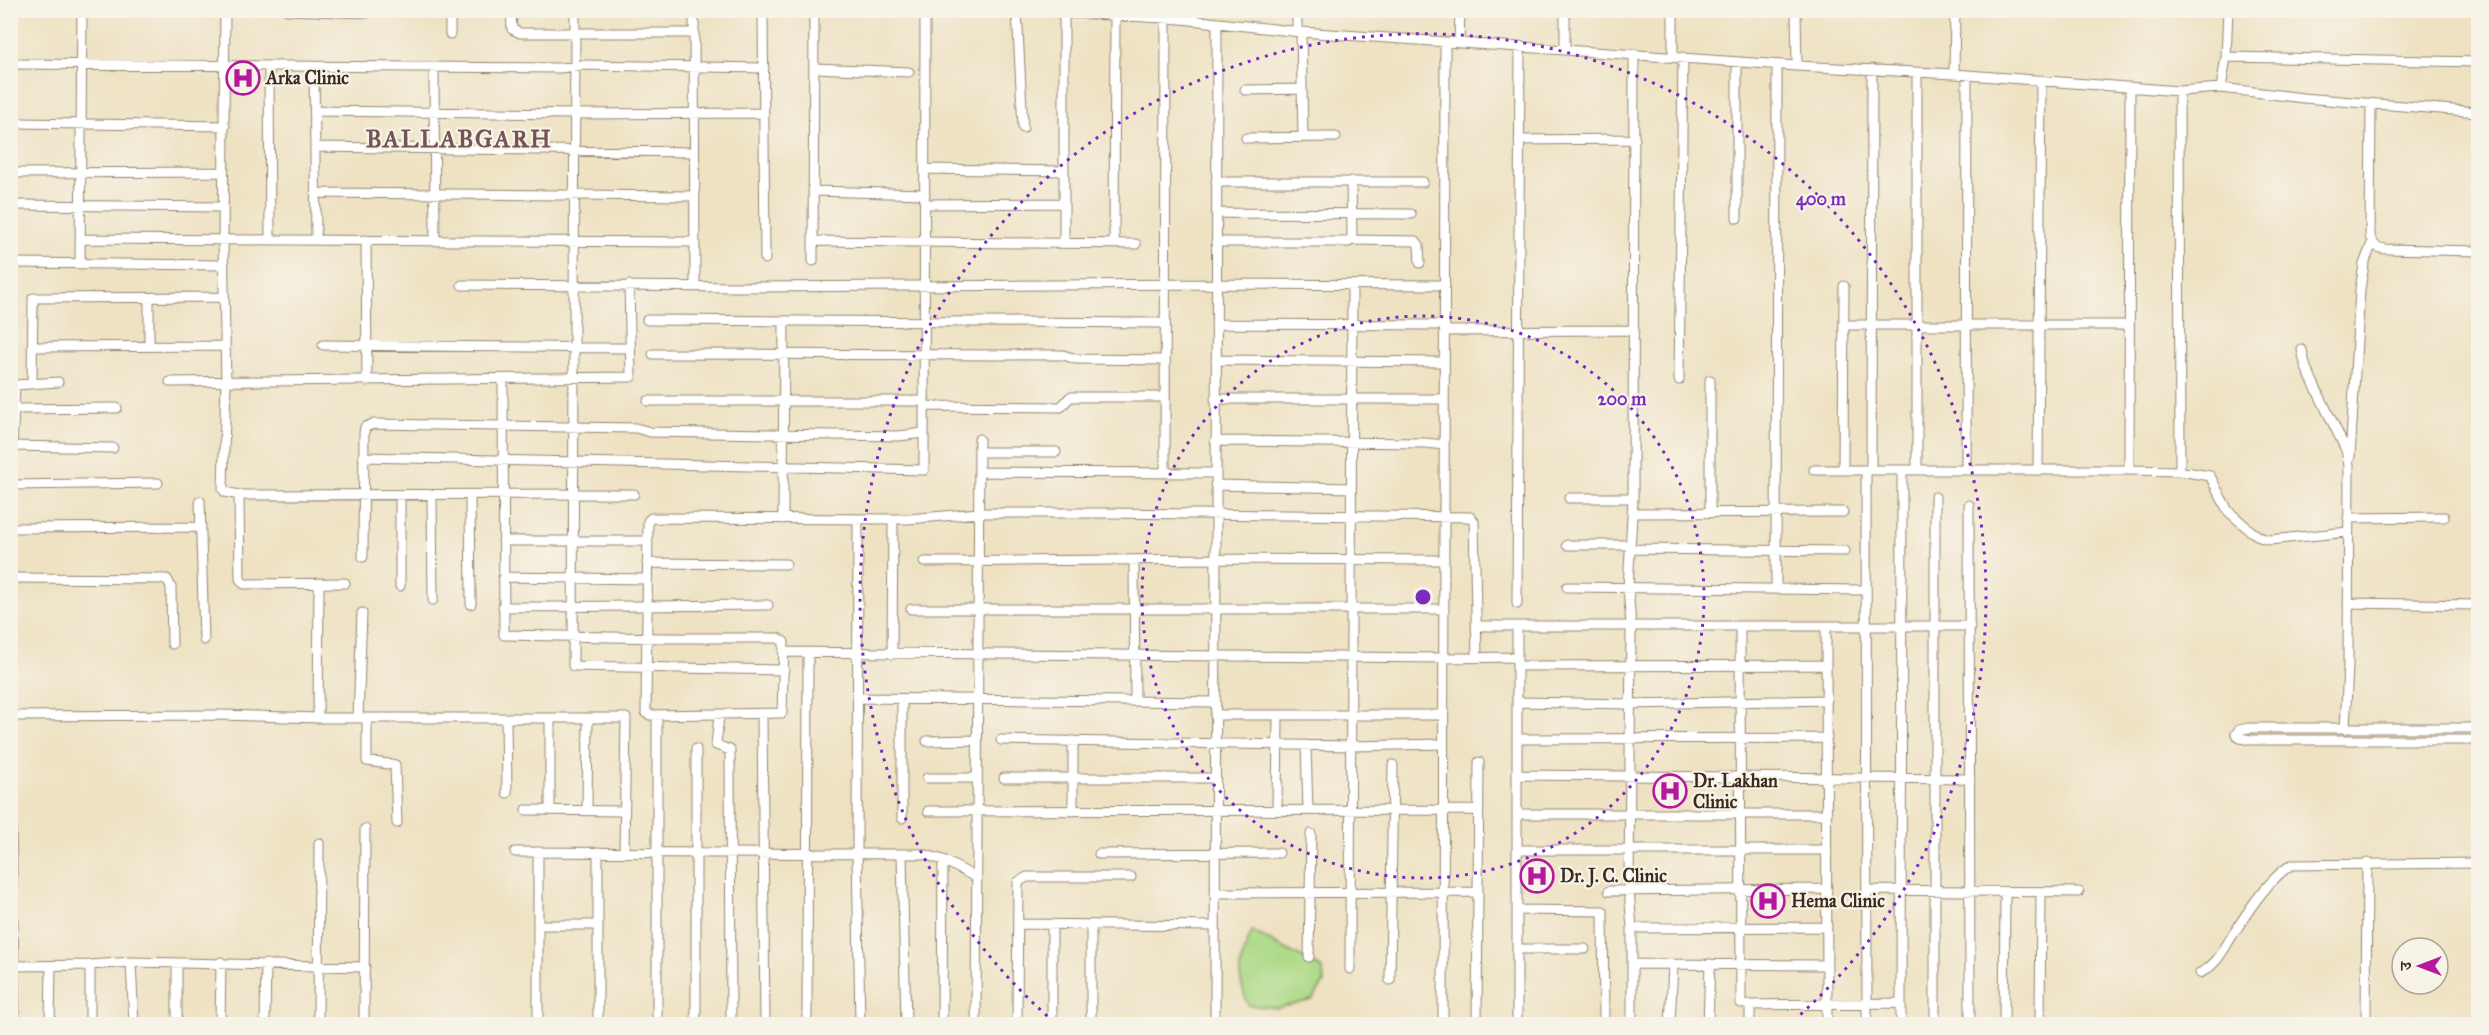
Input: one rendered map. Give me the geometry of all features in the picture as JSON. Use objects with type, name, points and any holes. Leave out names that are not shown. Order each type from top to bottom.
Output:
[{"type":"street","points":[[80,264],[82,10]]},
{"type":"street","points":[[225,10],[223,240],[226,382],[223,489],[228,494],[239,495],[634,494]]},
{"type":"street","points":[[287,10],[368,13]]},
{"type":"street","points":[[450,10],[450,33]]},
{"type":"street","points":[[511,10],[510,25],[514,32],[694,33]]},
{"type":"street","points":[[575,10],[572,663],[575,667],[784,670]]},
{"type":"street","points":[[693,10],[695,287]]},
{"type":"street","points":[[764,10],[765,259]]},
{"type":"street","points":[[813,261],[814,10]]},
{"type":"street","points":[[363,458],[924,470],[926,10]]},
{"type":"street","points":[[1023,128],[1019,10],[1115,16],[1166,14],[1217,23],[1445,42],[1777,65],[1954,74],[2179,91],[2221,88],[2242,92],[2478,112]]},
{"type":"street","points":[[1298,10],[1303,137]]},
{"type":"street","points":[[1459,43],[1460,10]]},
{"type":"street","points":[[1565,49],[1566,10]]},
{"type":"street","points":[[1673,10],[1678,57],[1679,380]]},
{"type":"street","points":[[1796,10],[1797,66]]},
{"type":"street","points":[[1954,74],[1955,10]]},
{"type":"street","points":[[2221,88],[2226,57],[2228,10]]},
{"type":"street","points":[[1064,243],[1068,12]]},
{"type":"street","points":[[1165,473],[1166,14]]},
{"type":"street","points":[[1114,244],[1115,16]]},
{"type":"street","points":[[1215,1024],[1217,23]]},
{"type":"street","points":[[1443,1024],[1445,42]]},
{"type":"street","points":[[1517,604],[1520,46]]},
{"type":"street","points":[[1632,1024],[1632,928],[1629,890],[1631,625],[1628,588],[1633,513],[1634,54]]},
{"type":"street","points":[[2226,57],[2478,62]]},
{"type":"street","points":[[1737,62],[1737,218]]},
{"type":"street","points":[[12,64],[224,65],[314,68],[560,68],[575,66],[764,68]]},
{"type":"street","points":[[1776,589],[1777,65]]},
{"type":"street","points":[[269,67],[270,240]]},
{"type":"street","points":[[314,68],[316,240]]},
{"type":"street","points":[[434,68],[435,241]]},
{"type":"street","points":[[814,68],[909,72]]},
{"type":"street","points":[[1867,1024],[1865,778],[1872,69]]},
{"type":"street","points":[[1917,73],[1917,470]]},
{"type":"street","points":[[1966,470],[1967,75]]},
{"type":"street","points":[[2038,470],[2041,80]]},
{"type":"street","points":[[2129,470],[2130,87]]},
{"type":"street","points":[[1245,90],[1302,89]]},
{"type":"street","points":[[2179,91],[2180,471]]},
{"type":"street","points":[[2371,104],[2370,236],[2372,243],[2376,247],[2386,249],[2478,251]]},
{"type":"street","points":[[315,111],[434,114],[764,113]]},
{"type":"street","points":[[17,123],[225,126]]},
{"type":"street","points":[[1246,138],[1336,137]]},
{"type":"street","points":[[1519,140],[1635,139]]},
{"type":"street","points":[[315,147],[694,152]]},
{"type":"street","points":[[925,169],[1064,171]]},
{"type":"street","points":[[13,173],[223,172]]},
{"type":"street","points":[[1351,181],[1351,240]]},
{"type":"street","points":[[1216,182],[1423,182]]},
{"type":"street","points":[[813,192],[925,199],[1064,203]]},
{"type":"street","points":[[315,193],[695,196]]},
{"type":"street","points":[[16,205],[224,207]]},
{"type":"street","points":[[1216,213],[1411,214]]},
{"type":"street","points":[[80,239],[695,242]]},
{"type":"street","points":[[366,240],[367,381]]},
{"type":"street","points":[[813,241],[1136,244]]},
{"type":"street","points":[[1216,242],[1416,241],[1419,245],[1420,263]]},
{"type":"street","points":[[2345,729],[2348,664],[2349,465],[2360,290],[2364,264],[2372,243]]},
{"type":"street","points":[[10,263],[224,265]]},
{"type":"street","points":[[462,285],[695,287],[1445,285]]},
{"type":"street","points":[[170,382],[631,377],[629,285]]},
{"type":"street","points":[[1350,969],[1352,286]]},
{"type":"street","points":[[1843,470],[1844,286]]},
{"type":"street","points":[[32,382],[33,298],[224,297]]},
{"type":"street","points":[[149,298],[149,345]]},
{"type":"street","points":[[647,320],[1165,322]]},
{"type":"street","points":[[783,519],[784,321]]},
{"type":"street","points":[[1844,325],[1966,323],[2129,325]]},
{"type":"street","points":[[1215,324],[1634,330]]},
{"type":"street","points":[[323,345],[630,348]]},
{"type":"street","points":[[32,347],[225,346]]},
{"type":"street","points":[[2302,350],[2306,368],[2346,450],[2349,465]]},
{"type":"street","points":[[652,354],[1063,355],[1076,359],[1165,360]]},
{"type":"street","points":[[1215,360],[1444,362]]},
{"type":"street","points":[[503,380],[503,633],[507,637],[573,638],[647,638],[781,639],[784,642],[782,713],[650,715],[646,712],[647,638],[647,541],[649,519],[893,519],[979,513],[1470,517],[1474,519],[1476,657]]},
{"type":"street","points":[[1710,380],[1710,512]]},
{"type":"street","points":[[10,491],[12,409],[15,385],[32,382],[58,382]]},
{"type":"street","points":[[648,401],[784,401],[1061,407],[1070,397],[1165,397]]},
{"type":"street","points":[[1215,399],[1444,399]]},
{"type":"street","points":[[12,409],[117,408]]},
{"type":"street","points":[[363,557],[364,428],[373,424],[636,428],[650,432],[898,436],[924,432]]},
{"type":"street","points":[[976,1024],[979,439]]},
{"type":"street","points":[[1215,441],[1444,445]]},
{"type":"street","points":[[12,446],[113,448]]},
{"type":"street","points":[[979,452],[1056,452]]},
{"type":"street","points":[[1814,470],[2180,471],[2210,476],[2229,511],[2262,538],[2270,540],[2348,532]]},
{"type":"street","points":[[1900,1024],[1902,470]]},
{"type":"street","points":[[979,472],[1215,474]]},
{"type":"street","points":[[11,486],[158,483]]},
{"type":"street","points":[[1215,486],[1351,488]]},
{"type":"street","points":[[239,495],[240,579],[244,584],[345,583]]},
{"type":"street","points":[[400,495],[400,586]]},
{"type":"street","points":[[432,495],[433,600]]},
{"type":"street","points":[[470,495],[471,604]]},
{"type":"street","points":[[1935,497],[1937,891],[1935,1024]]},
{"type":"street","points":[[1569,498],[1633,498]]},
{"type":"street","points":[[200,501],[204,640]]},
{"type":"street","points":[[1969,505],[1970,1024]]},
{"type":"street","points":[[1633,513],[1843,512]]},
{"type":"street","points":[[2348,518],[2444,517]]},
{"type":"street","points":[[858,519],[857,853],[860,1024]]},
{"type":"street","points":[[892,654],[893,519]]},
{"type":"street","points":[[10,528],[201,527]]},
{"type":"street","points":[[503,541],[574,539],[647,541]]},
{"type":"street","points":[[1567,545],[1776,552],[1845,551]]},
{"type":"street","points":[[924,562],[1215,559],[1444,560]]},
{"type":"street","points":[[1134,561],[1135,701]]},
{"type":"street","points":[[647,563],[786,564]]},
{"type":"street","points":[[503,577],[647,579]]},
{"type":"street","points":[[10,578],[166,579],[171,587],[172,644]]},
{"type":"street","points":[[318,718],[319,583]]},
{"type":"street","points":[[1567,587],[1866,590]]},
{"type":"street","points":[[2348,603],[2478,605]]},
{"type":"street","points":[[503,607],[768,605]]},
{"type":"street","points":[[912,609],[1444,609]]},
{"type":"street","points":[[362,613],[362,718],[367,761],[395,765],[397,823]]},
{"type":"street","points":[[1476,626],[1970,627]]},
{"type":"street","points":[[1517,626],[1517,1024]]},
{"type":"street","points":[[1826,626],[1827,1024]]},
{"type":"street","points":[[1740,627],[1741,1003],[1750,1005],[1901,1003]]},
{"type":"street","points":[[784,652],[1476,657],[1517,661],[1631,665],[1826,664]]},
{"type":"street","points":[[807,1024],[808,652]]},
{"type":"street","points":[[858,699],[1215,702]]},
{"type":"street","points":[[902,700],[902,818]]},
{"type":"street","points":[[1517,702],[1630,704],[1827,700]]},
{"type":"street","points":[[657,715],[657,1024]]},
{"type":"street","points":[[719,715],[716,745],[730,750],[731,1024]]},
{"type":"street","points":[[762,715],[765,1024]]},
{"type":"street","points":[[1215,715],[1443,715]]},
{"type":"street","points":[[1277,810],[1278,715]]},
{"type":"street","points":[[10,716],[626,718],[624,853]]},
{"type":"street","points":[[506,718],[507,793]]},
{"type":"street","points":[[550,718],[550,810]]},
{"type":"street","points":[[587,810],[588,718]]},
{"type":"street","points":[[2478,728],[2248,728],[2239,730],[2236,734],[2240,738],[2252,740],[2478,740]]},
{"type":"street","points":[[1517,739],[1827,738]]},
{"type":"street","points":[[927,741],[977,740]]},
{"type":"street","points":[[1000,740],[1351,746],[1443,744]]},
{"type":"street","points":[[1073,741],[1073,811]]},
{"type":"street","points":[[1306,745],[1308,810]]},
{"type":"street","points":[[696,749],[696,1024]]},
{"type":"street","points":[[1477,1024],[1479,762]]},
{"type":"street","points":[[1390,980],[1393,765]]},
{"type":"street","points":[[10,766],[15,1024]]},
{"type":"street","points":[[1517,775],[1970,779]]},
{"type":"street","points":[[927,778],[977,778]]},
{"type":"street","points":[[1004,778],[1215,778]]},
{"type":"street","points":[[526,810],[624,811]]},
{"type":"street","points":[[928,811],[1479,810]]},
{"type":"street","points":[[1517,814],[1630,816],[1827,814]]},
{"type":"street","points":[[364,1024],[365,829]]},
{"type":"street","points":[[1309,957],[1311,834]]},
{"type":"street","points":[[318,1024],[319,843]]},
{"type":"street","points":[[1517,850],[1827,850]]},
{"type":"street","points":[[515,852],[923,854],[943,860],[977,878]]},
{"type":"street","points":[[538,852],[538,1024]]},
{"type":"street","points":[[598,852],[598,1024]]},
{"type":"street","points":[[1099,854],[1280,853]]},
{"type":"street","points":[[902,854],[906,1024]]},
{"type":"street","points":[[942,1024],[943,860]]},
{"type":"street","points":[[2366,1024],[2367,863]]},
{"type":"street","points":[[2200,973],[2211,968],[2219,959],[2237,928],[2280,872],[2292,865],[2478,864]]},
{"type":"street","points":[[1017,1024],[1017,887],[1022,878],[1131,877]]},
{"type":"street","points":[[1609,891],[1827,889]]},
{"type":"street","points":[[1867,890],[2079,892]]},
{"type":"street","points":[[1215,893],[1478,892]]},
{"type":"street","points":[[2004,1024],[2005,892]]},
{"type":"street","points":[[2040,1024],[2041,892]]},
{"type":"street","points":[[1517,910],[1603,911],[1604,1024]]},
{"type":"street","points":[[1018,924],[1215,926]]},
{"type":"street","points":[[1052,924],[1052,1024]]},
{"type":"street","points":[[539,925],[598,925]]},
{"type":"street","points":[[1091,925],[1091,1024]]},
{"type":"street","points":[[1632,928],[1827,927]]},
{"type":"street","points":[[1517,949],[1585,950]]},
{"type":"street","points":[[131,962],[134,1024]]},
{"type":"street","points":[[13,966],[221,962],[365,967]]},
{"type":"street","points":[[220,1024],[221,962]]},
{"type":"street","points":[[177,963],[177,1024]]},
{"type":"street","points":[[265,1024],[266,964]]},
{"type":"street","points":[[1632,964],[1827,965]]},
{"type":"street","points":[[1708,1024],[1710,964]]},
{"type":"street","points":[[90,965],[90,1024]]},
{"type":"street","points":[[1670,1024],[1672,965]]},
{"type":"street","points":[[50,1024],[51,966]]},
{"type":"street","points":[[1750,1005],[1750,1024]]},
{"type":"green space","points":[[1252,931],[1323,969],[1324,983],[1312,1000],[1277,1008],[1248,1005],[1241,983],[1240,967]]},
{"type":"place","name":"Arka Clinic","points":[[243,78]]},
{"type":"place","name":"Dr. Lakhan Clinic","points":[[1670,791]]},
{"type":"place","name":"Dr. J. C. Clinic","points":[[1537,876]]},
{"type":"place","name":"Hema Clinic","points":[[1768,901]]},
{"type":"district","name":"BALLABGARH","points":[[459,139]]}]
